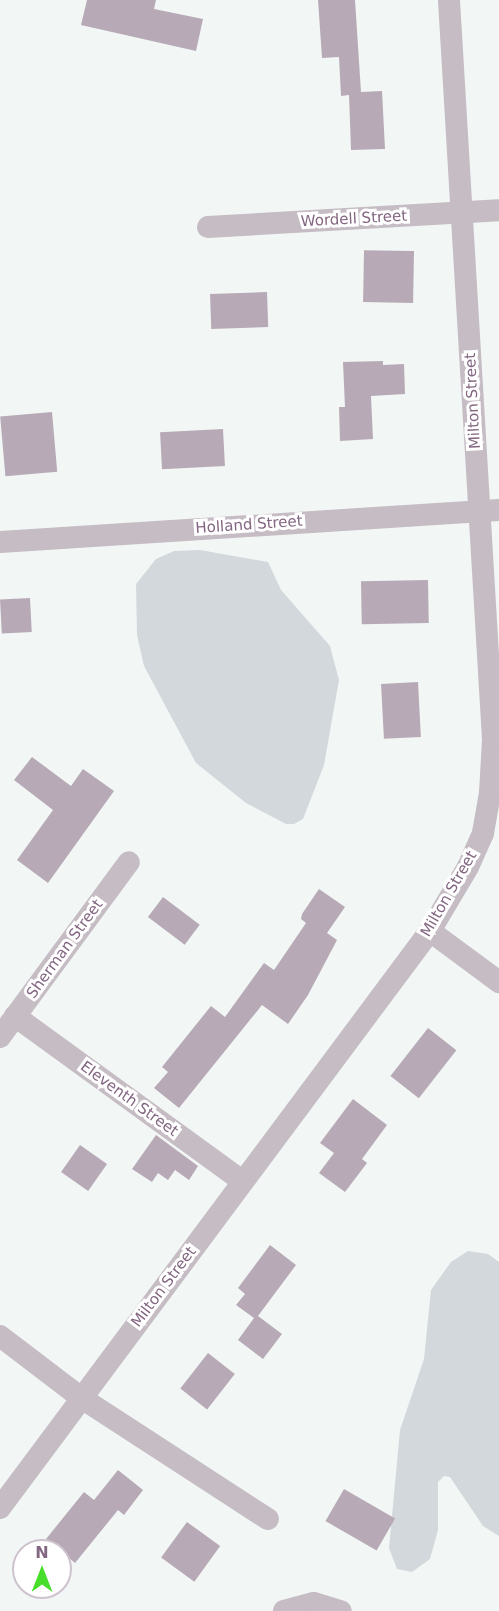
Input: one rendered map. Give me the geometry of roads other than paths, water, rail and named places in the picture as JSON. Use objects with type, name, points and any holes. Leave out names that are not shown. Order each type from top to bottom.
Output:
[{"type":"street","name":"Milton Street","points":[[0,1508],[80,1397],[430,931],[468,867],[483,833],[490,793],[493,740],[489,511],[449,0]]},
{"type":"street","name":"Wordell Street","points":[[208,227],[464,214],[499,210]]},
{"type":"street","name":"Holland Street","points":[[0,542],[489,511]]},
{"type":"street","name":"Sherman Street","points":[[0,1037],[129,861]]},
{"type":"street","points":[[430,931],[499,982]]},
{"type":"street","name":"Eleventh Street","points":[[15,1016],[242,1181]]},
{"type":"street","points":[[0,1336],[80,1397],[268,1519]]},
{"type":"street","points":[[284,1611],[314,1603],[341,1611]]}]
